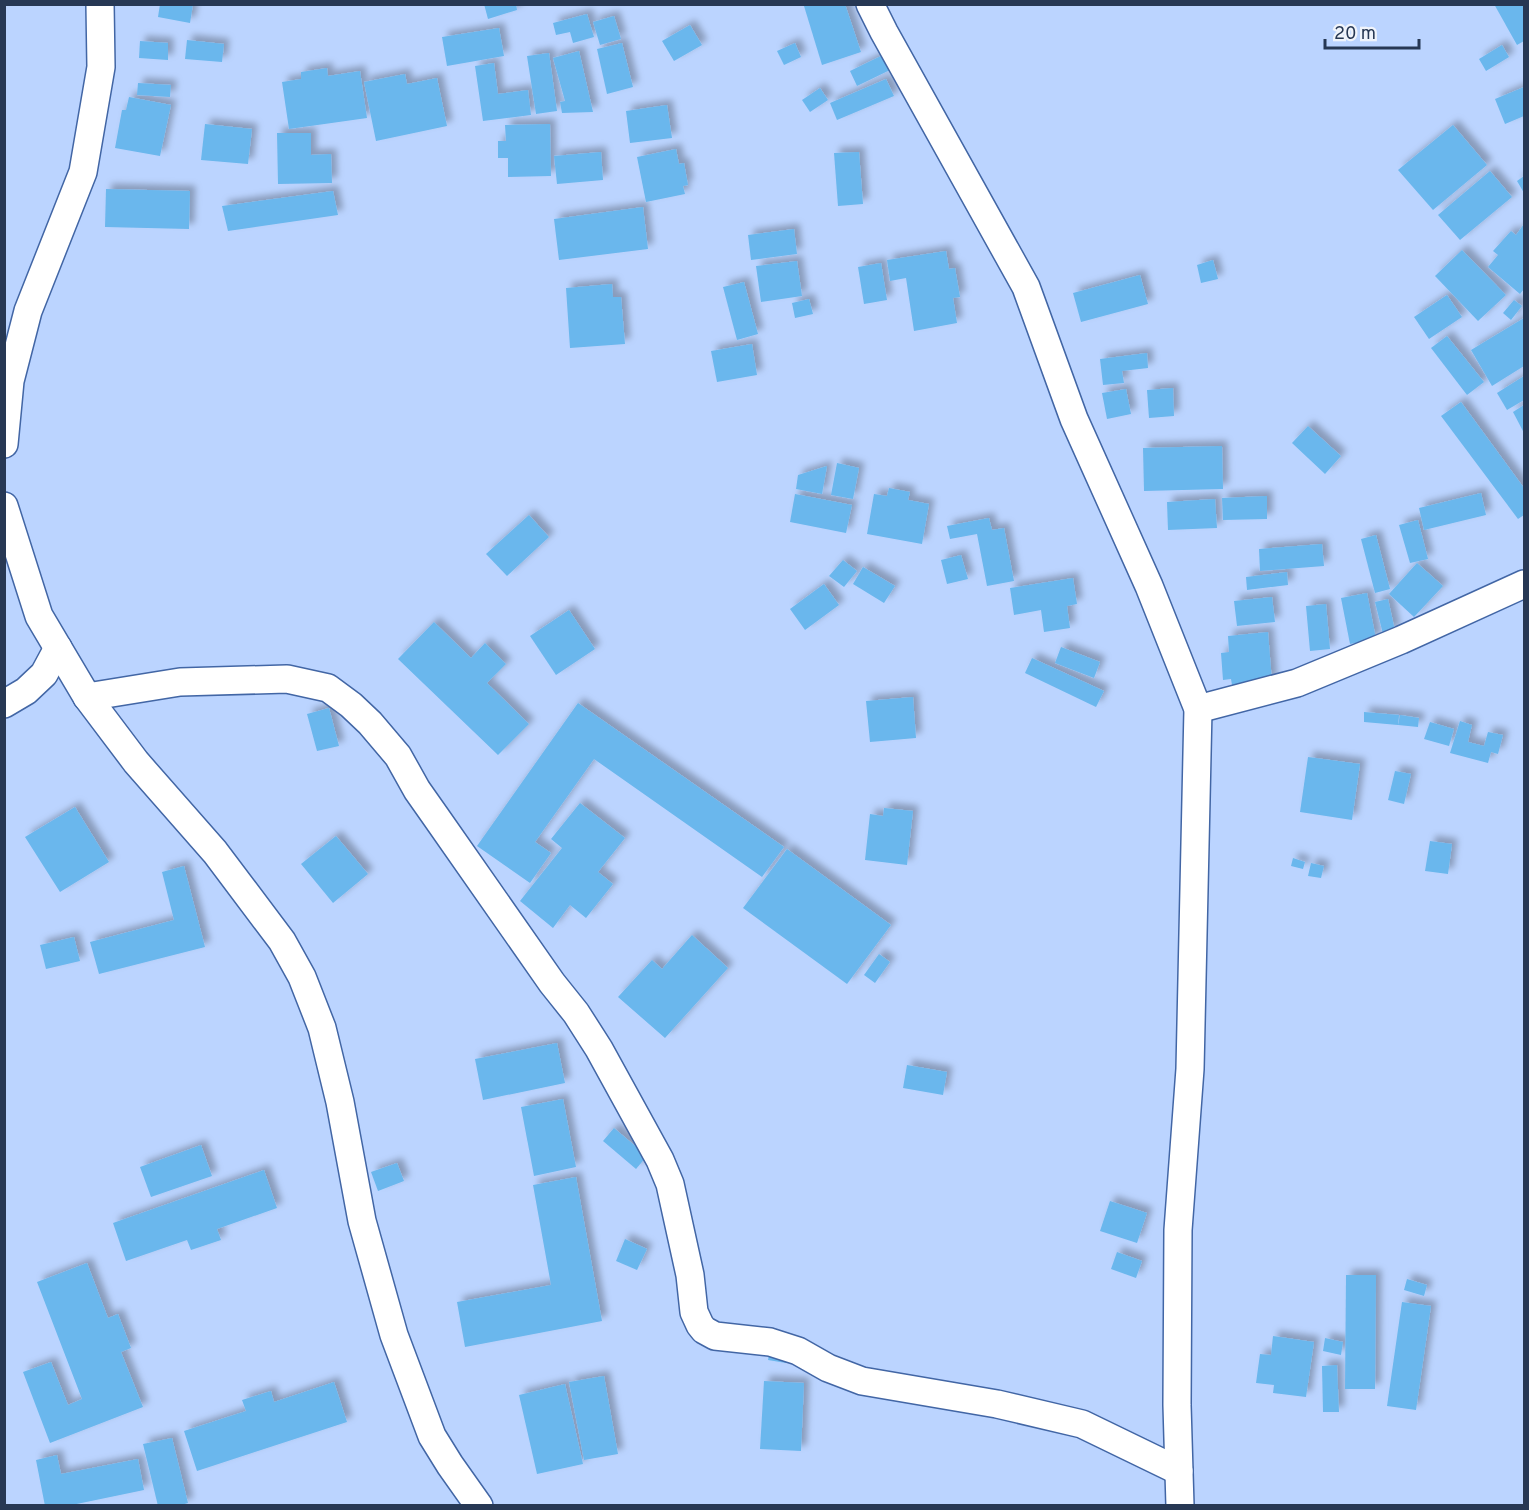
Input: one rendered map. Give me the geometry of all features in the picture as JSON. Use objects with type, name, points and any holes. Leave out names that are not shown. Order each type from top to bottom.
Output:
[{"type":"street","points":[[4,444],[10,381],[28,310],[83,172],[101,67],[100,4]]},
{"type":"street","points":[[870,4],[1026,287],[1074,419],[1149,586],[1198,709],[1190,1069],[1178,1230],[1177,1406],[1180,1506]]},
{"type":"street","points":[[4,506],[39,616],[87,697],[136,762],[215,852],[282,941],[302,977],[322,1028],[340,1102],[362,1221],[394,1335],[432,1436],[479,1506]]},
{"type":"street","points":[[1198,709],[1297,682],[1401,640],[1524,584]]},
{"type":"street","points":[[4,704],[26,691],[44,674],[58,648]]},
{"type":"street","points":[[87,697],[180,682],[287,679],[328,688],[370,723],[398,756],[417,790],[576,1013],[599,1049],[660,1160],[670,1184],[690,1275],[694,1312],[704,1330],[715,1336],[770,1342],[798,1351],[828,1368],[862,1381],[997,1404],[1082,1424],[1179,1471]]},
{"type":"building","points":[[160,4],[193,4],[190,23],[158,17]]},
{"type":"building","points":[[484,4],[516,4],[517,10],[488,19]]},
{"type":"building","points":[[845,4],[861,52],[822,65],[804,6]]},
{"type":"building","points":[[1494,4],[1523,4],[1524,41],[1517,45]]},
{"type":"building","points":[[587,14],[594,37],[573,43],[570,32],[556,35],[553,23]]},
{"type":"building","points":[[614,16],[621,39],[600,45],[593,22]]},
{"type":"building","points":[[690,25],[702,45],[674,61],[662,41]]},
{"type":"building","points":[[499,28],[504,56],[447,66],[442,37]]},
{"type":"building","points":[[187,40],[224,44],[222,62],[185,59]]},
{"type":"building","points":[[140,41],[168,43],[168,60],[139,58]]},
{"type":"building","points":[[622,43],[633,87],[607,94],[597,49]]},
{"type":"building","points":[[795,43],[801,57],[784,65],[777,51]]},
{"type":"building","points":[[1502,45],[1509,57],[1486,71],[1479,59]]},
{"type":"building","points":[[579,51],[593,112],[562,113],[560,102],[565,101],[553,58]]},
{"type":"building","points":[[549,53],[557,111],[536,114],[527,56]]},
{"type":"building","points":[[883,55],[890,70],[857,86],[850,71]]},
{"type":"building","points":[[494,63],[498,94],[528,90],[531,115],[483,121],[475,66]]},
{"type":"building","points":[[327,68],[328,76],[360,71],[367,118],[289,129],[282,82],[301,79],[301,72]]},
{"type":"building","points":[[405,74],[407,84],[437,78],[447,126],[376,141],[364,82]]},
{"type":"building","points":[[886,79],[894,96],[837,120],[830,103]]},
{"type":"building","points":[[138,83],[171,85],[170,97],[137,95]]},
{"type":"building","points":[[1524,87],[1524,116],[1505,124],[1495,99]]},
{"type":"building","points":[[820,88],[828,100],[810,112],[802,100]]},
{"type":"building","points":[[129,97],[171,105],[160,156],[115,148],[122,110],[126,110]]},
{"type":"building","points":[[667,105],[672,138],[630,143],[626,111]]},
{"type":"building","points":[[205,124],[252,129],[248,164],[201,160]]},
{"type":"building","points":[[550,124],[551,176],[508,177],[508,158],[498,158],[498,141],[506,141],[505,125]]},
{"type":"building","points":[[1453,125],[1487,165],[1433,210],[1398,170]]},
{"type":"building","points":[[277,133],[311,133],[311,155],[331,154],[332,183],[278,184]]},
{"type":"building","points":[[676,149],[679,164],[684,163],[688,185],[683,186],[685,194],[646,202],[637,157]]},
{"type":"building","points":[[601,152],[603,180],[557,184],[554,156]]},
{"type":"building","points":[[859,152],[863,204],[838,206],[834,153]]},
{"type":"building","points":[[1490,171],[1512,197],[1460,240],[1438,215]]},
{"type":"building","points":[[1524,176],[1524,193],[1517,181]]},
{"type":"building","points":[[106,189],[190,191],[189,229],[105,227]]},
{"type":"building","points":[[333,191],[338,215],[228,231],[222,206]]},
{"type":"building","points":[[643,207],[648,249],[559,260],[554,219]]},
{"type":"building","points":[[1524,224],[1524,289],[1520,294],[1488,267],[1498,255],[1493,251],[1511,231],[1516,235]]},
{"type":"building","points":[[794,229],[797,254],[751,260],[748,235]]},
{"type":"building","points":[[1462,250],[1506,295],[1478,321],[1435,276]]},
{"type":"building","points":[[946,251],[949,269],[955,268],[960,297],[953,298],[957,323],[914,331],[906,278],[890,281],[887,260]]},
{"type":"building","points":[[1213,260],[1218,279],[1201,283],[1197,265]]},
{"type":"building","points":[[797,261],[802,296],[761,302],[756,266]]},
{"type":"building","points":[[881,263],[887,300],[864,304],[858,267]]},
{"type":"building","points":[[1140,275],[1148,304],[1081,322],[1073,293]]},
{"type":"building","points":[[744,282],[758,334],[737,340],[723,287]]},
{"type":"building","points":[[612,284],[613,297],[621,297],[625,344],[570,348],[566,288]]},
{"type":"building","points":[[1447,295],[1462,317],[1429,339],[1414,317]]},
{"type":"building","points":[[809,299],[813,314],[795,318],[792,303]]},
{"type":"building","points":[[1514,300],[1522,306],[1511,320],[1503,313]]},
{"type":"building","points":[[1524,318],[1524,366],[1492,386],[1471,350]]},
{"type":"building","points":[[1447,336],[1484,382],[1467,395],[1431,348]]},
{"type":"building","points":[[752,344],[757,375],[717,382],[711,351]]},
{"type":"building","points":[[1147,353],[1148,368],[1122,371],[1124,383],[1103,385],[1100,359]]},
{"type":"building","points":[[1524,376],[1524,400],[1507,410],[1497,393]]},
{"type":"building","points":[[1173,388],[1174,416],[1149,418],[1147,390]]},
{"type":"building","points":[[1126,389],[1131,414],[1107,419],[1102,393]]},
{"type":"building","points":[[1461,402],[1524,488],[1524,515],[1518,519],[1441,416]]},
{"type":"building","points":[[1524,405],[1524,433],[1513,412]]},
{"type":"building","points":[[1308,426],[1341,456],[1325,474],[1292,443]]},
{"type":"building","points":[[1222,446],[1223,489],[1144,491],[1143,448]]},
{"type":"building","points":[[837,463],[859,468],[853,499],[831,495]]},
{"type":"building","points":[[827,466],[822,494],[796,489],[798,475]]},
{"type":"building","points":[[889,488],[910,492],[908,500],[929,504],[922,544],[867,534],[874,494],[887,496]]},
{"type":"building","points":[[1481,493],[1486,515],[1424,530],[1419,508]]},
{"type":"building","points":[[795,494],[852,505],[846,533],[790,522]]},
{"type":"building","points":[[1267,496],[1267,519],[1223,520],[1222,498]]},
{"type":"building","points":[[1215,499],[1217,528],[1168,530],[1167,502]]},
{"type":"building","points":[[529,515],[549,537],[507,576],[486,554]]},
{"type":"building","points":[[989,518],[992,530],[1004,528],[1014,581],[987,586],[977,534],[950,539],[947,526]]},
{"type":"building","points":[[1418,520],[1428,559],[1410,563],[1399,525]]},
{"type":"building","points":[[1376,535],[1390,589],[1375,593],[1361,539]]},
{"type":"building","points":[[1322,544],[1324,566],[1260,571],[1259,549]]},
{"type":"building","points":[[961,555],[968,579],[947,584],[941,560]]},
{"type":"building","points":[[843,560],[857,571],[844,587],[829,576]]},
{"type":"building","points":[[1417,563],[1443,586],[1414,617],[1389,594]]},
{"type":"building","points":[[863,567],[895,586],[884,603],[853,584]]},
{"type":"building","points":[[1287,572],[1288,585],[1247,590],[1246,577]]},
{"type":"building","points":[[1073,578],[1077,604],[1067,606],[1070,628],[1044,632],[1041,610],[1014,615],[1010,588]]},
{"type":"building","points":[[824,584],[839,605],[805,630],[790,609]]},
{"type":"building","points":[[1367,593],[1376,639],[1350,644],[1341,598]]},
{"type":"building","points":[[1272,597],[1275,622],[1237,626],[1234,601]]},
{"type":"building","points":[[1388,599],[1395,631],[1383,634],[1375,602]]},
{"type":"building","points":[[1326,604],[1330,649],[1310,651],[1306,606]]},
{"type":"building","points":[[569,610],[595,649],[556,675],[530,636]]},
{"type":"building","points":[[434,622],[471,658],[485,643],[506,664],[487,683],[529,724],[498,755],[398,659]]},
{"type":"building","points":[[1268,632],[1272,682],[1232,685],[1231,679],[1223,680],[1221,653],[1229,652],[1228,636]]},
{"type":"building","points":[[1061,647],[1100,662],[1094,678],[1055,663]]},
{"type":"building","points":[[1032,658],[1104,691],[1096,707],[1025,673]]},
{"type":"building","points":[[913,697],[916,738],[870,742],[866,701]]},
{"type":"building","points":[[578,703],[784,847],[762,877],[594,759],[535,842],[551,853],[530,883],[477,846]]},
{"type":"building","points":[[329,708],[339,746],[317,751],[307,714]]},
{"type":"building","points":[[1364,712],[1399,715],[1398,725],[1364,722]]},
{"type":"building","points":[[1400,715],[1419,718],[1418,727],[1398,725]]},
{"type":"building","points":[[1460,721],[1472,725],[1468,742],[1484,746],[1488,732],[1503,735],[1498,754],[1491,752],[1488,763],[1450,753]]},
{"type":"building","points":[[1430,722],[1454,729],[1449,746],[1424,739]]},
{"type":"building","points":[[1308,757],[1360,764],[1352,820],[1300,812]]},
{"type":"building","points":[[1395,771],[1411,774],[1404,804],[1388,800]]},
{"type":"building","points":[[580,803],[625,838],[598,872],[613,884],[586,918],[570,905],[553,928],[520,901],[562,848],[551,839]]},
{"type":"building","points":[[75,807],[109,862],[60,892],[25,837]]},
{"type":"building","points":[[884,808],[913,811],[907,865],[865,860],[870,814],[883,816]]},
{"type":"building","points":[[336,836],[368,874],[333,903],[301,864]]},
{"type":"building","points":[[1430,841],[1452,844],[1448,874],[1425,871]]},
{"type":"building","points":[[787,849],[891,925],[847,984],[743,908]]},
{"type":"building","points":[[1293,858],[1305,862],[1303,869],[1291,866]]},
{"type":"building","points":[[1311,863],[1324,866],[1321,878],[1308,876]]},
{"type":"building","points":[[184,866],[205,947],[99,974],[90,942],[174,920],[162,872]]},
{"type":"building","points":[[692,935],[728,968],[665,1038],[618,997],[652,960],[662,969]]},
{"type":"building","points":[[74,937],[80,961],[46,969],[40,945]]},
{"type":"building","points":[[879,954],[890,962],[875,983],[864,975]]},
{"type":"building","points":[[557,1043],[565,1083],[483,1100],[475,1059]]},
{"type":"building","points":[[907,1065],[947,1072],[943,1095],[903,1088]]},
{"type":"building","points":[[563,1099],[576,1167],[534,1176],[521,1107]]},
{"type":"building","points":[[614,1128],[647,1156],[636,1169],[603,1141]]},
{"type":"building","points":[[201,1145],[212,1176],[151,1197],[140,1167]]},
{"type":"building","points":[[397,1163],[404,1181],[378,1191],[371,1172]]},
{"type":"building","points":[[264,1170],[277,1208],[217,1229],[221,1240],[191,1250],[187,1240],[126,1261],[113,1223]]},
{"type":"building","points":[[576,1177],[602,1321],[465,1347],[457,1302],[551,1285],[533,1185]]},
{"type":"building","points":[[1110,1201],[1147,1213],[1137,1243],[1100,1231]]},
{"type":"building","points":[[625,1239],[647,1249],[637,1270],[616,1261]]},
{"type":"building","points":[[1117,1252],[1142,1261],[1136,1278],[1111,1269]]},
{"type":"building","points":[[87,1263],[108,1318],[118,1314],[131,1348],[121,1352],[143,1407],[50,1443],[23,1372],[51,1362],[68,1405],[82,1399],[37,1282]]},
{"type":"building","points":[[1346,1275],[1376,1275],[1375,1389],[1345,1389]]},
{"type":"building","points":[[1407,1279],[1427,1285],[1424,1296],[1404,1290]]},
{"type":"building","points":[[1402,1302],[1431,1306],[1416,1410],[1387,1406]]},
{"type":"building","points":[[1273,1336],[1314,1342],[1306,1397],[1273,1393],[1274,1385],[1256,1383],[1260,1354],[1271,1355]]},
{"type":"building","points":[[1325,1338],[1343,1342],[1341,1355],[1323,1351]]},
{"type":"building","points":[[770,1351],[787,1355],[786,1363],[768,1360]]},
{"type":"building","points":[[1337,1365],[1339,1412],[1323,1412],[1322,1366]]},
{"type":"building","points":[[604,1376],[618,1454],[584,1460],[569,1382]]},
{"type":"building","points":[[764,1381],[804,1383],[801,1451],[760,1449]]},
{"type":"building","points":[[334,1382],[347,1422],[197,1471],[184,1431],[246,1411],[242,1400],[271,1391],[274,1402]]},
{"type":"building","points":[[565,1384],[583,1464],[537,1474],[519,1395]]},
{"type":"building","points":[[172,1438],[188,1503],[178,1506],[158,1506],[143,1444]]},
{"type":"building","points":[[57,1455],[61,1474],[138,1459],[144,1490],[67,1506],[45,1506],[36,1460]]}]
